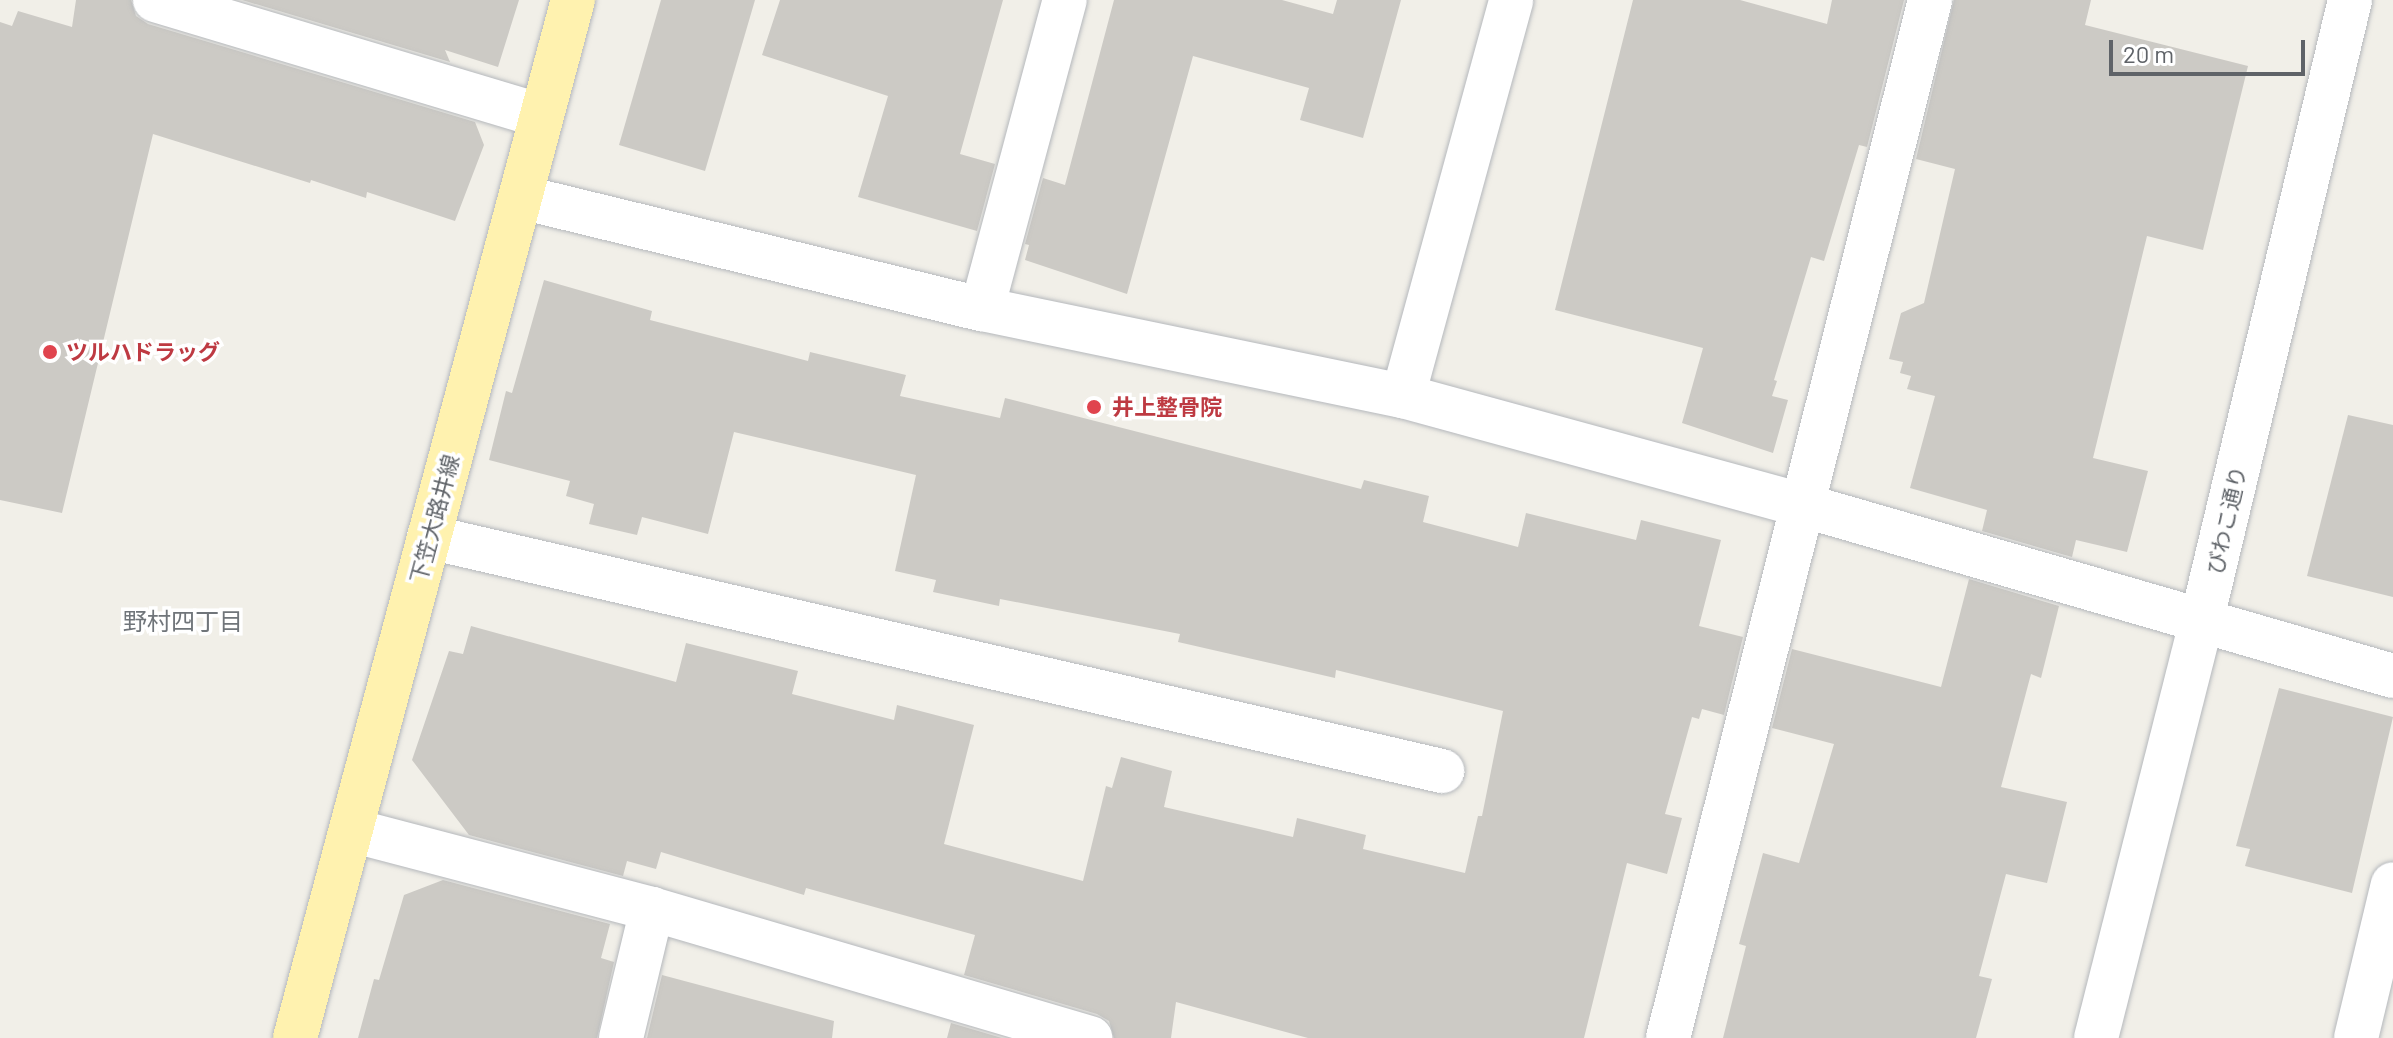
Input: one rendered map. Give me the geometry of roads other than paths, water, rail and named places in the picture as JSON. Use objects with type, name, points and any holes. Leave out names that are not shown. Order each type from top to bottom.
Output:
[{"type":"main road","name":"下笠大路井線","points":[[295,1038],[573,0]]},
{"type":"street","points":[[155,0],[541,116]]},
{"type":"street","points":[[982,309],[1065,0]]},
{"type":"street","points":[[1403,396],[1511,0]]},
{"type":"street","points":[[1668,1038],[1930,0]]},
{"type":"street","name":"びわこ通り","points":[[2096,1038],[2201,623],[2350,0]]},
{"type":"street","points":[[521,197],[982,309],[1403,396],[1802,505],[2201,623],[2393,676]]},
{"type":"street","points":[[429,537],[1442,771]]},
{"type":"street","points":[[351,830],[652,909],[1090,1038]]},
{"type":"street","points":[[2356,1038],[2393,884]]},
{"type":"street","points":[[621,1038],[652,909]]},
{"type":"place","name":"ツルハドラッグ","points":[[50,352]]},
{"type":"place","name":"井上整骨院","points":[[1094,407]]},
{"type":"district","name":"野村四丁目","points":[[183,621]]}]
